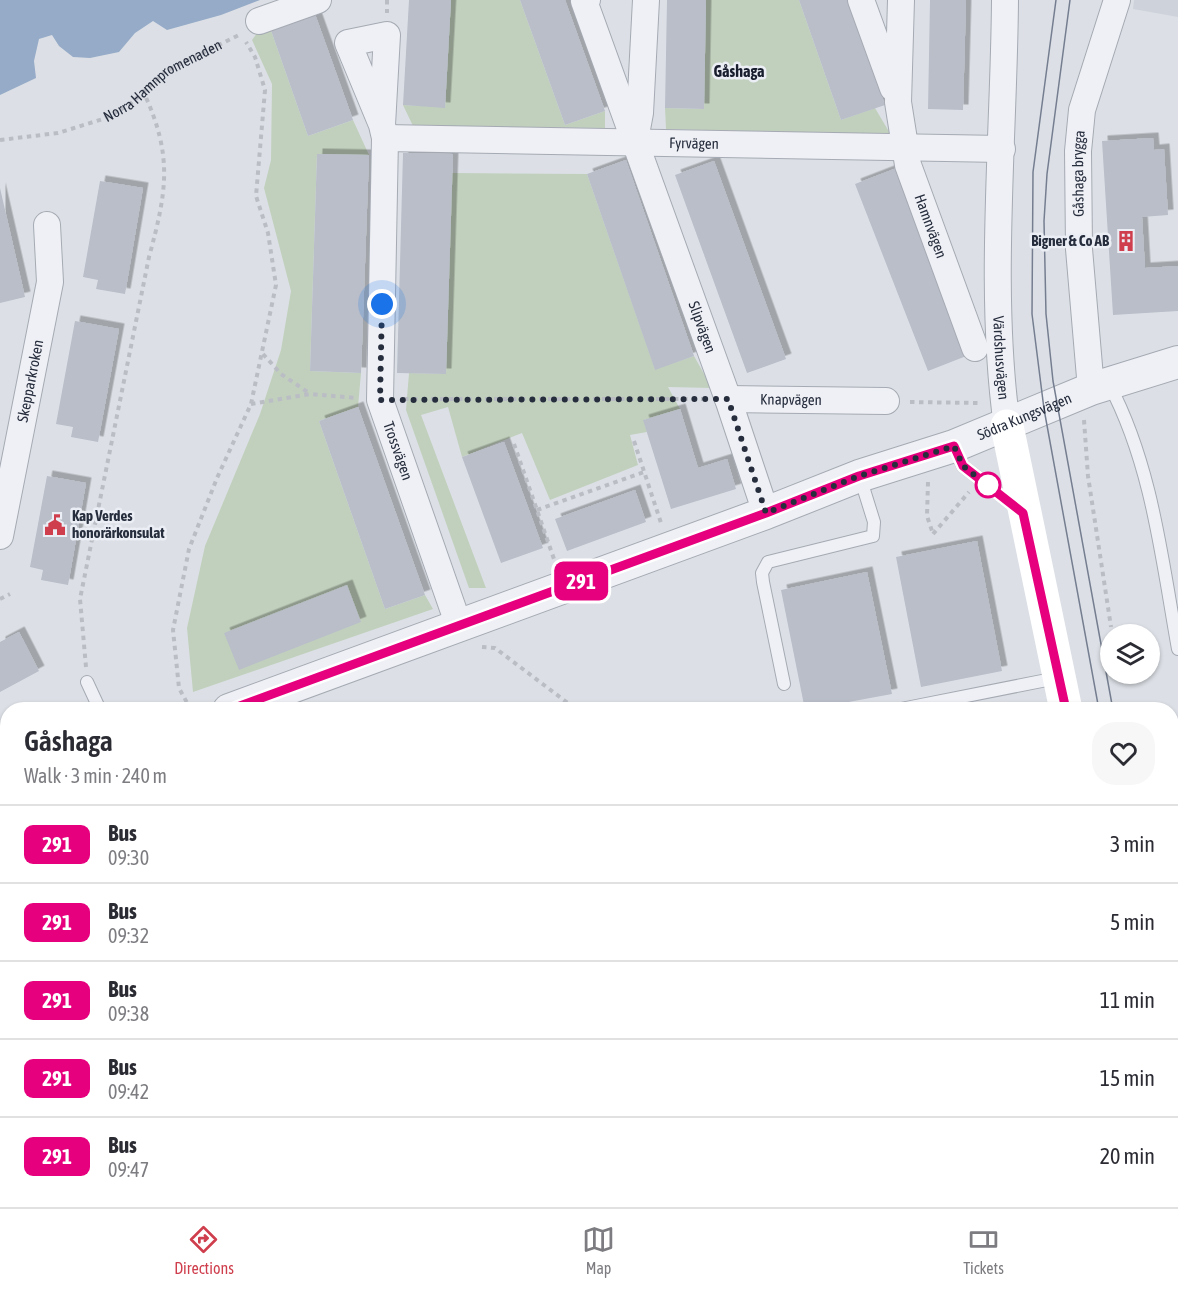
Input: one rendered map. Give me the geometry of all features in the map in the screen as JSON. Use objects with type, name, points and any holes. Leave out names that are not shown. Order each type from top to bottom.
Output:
[{"type":"main road","name":"Värdshusvägen","points":[[1007,426],[1023,513],[1064,702]]},
{"type":"street","points":[[251,27],[318,0]]},
{"type":"street","name":"Slipvägen","points":[[587,0],[584,1],[728,399],[766,513]]},
{"type":"street","points":[[634,143],[640,113],[646,0]]},
{"type":"street","name":"Hamnvägen","points":[[861,0],[898,102]]},
{"type":"street","name":"Hamnvägen","points":[[901,0],[898,102],[908,165],[975,348]]},
{"type":"street","name":"Värdshusvägen","points":[[1005,0],[999,275],[1007,426]]},
{"type":"street","name":"Gåshaga brygga","points":[[1092,389],[1079,249],[1078,152],[1082,110],[1117,0]]},
{"type":"street","name":"Fyrvägen","points":[[384,131],[634,143],[1002,149]]},
{"type":"street","name":"Trossvägen","points":[[384,131],[380,400],[459,626]]},
{"type":"street","name":"Skepparkroken","points":[[0,536],[50,282],[47,225]]},
{"type":"street","name":"Södra Kungsvägen","points":[[251,702],[766,513],[859,476],[939,451],[1007,426],[1092,389],[1178,362]]},
{"type":"street","name":"Knapvägen","points":[[728,399],[886,401]]},
{"type":"lane","points":[[1092,389],[1123,410],[1142,467],[1178,649]]},
{"type":"lane","points":[[939,451],[963,466],[1023,513]]},
{"type":"lane","points":[[784,684],[763,582],[764,566],[768,562],[873,536],[874,522],[859,476]]},
{"type":"lane","points":[[936,702],[1058,678]]},
{"type":"lane","points":[[87,682],[96,702]]},
{"type":"path","name":"Norra Hamnpromenaden","points":[[0,140],[58,133],[89,124],[117,112],[144,93],[166,71],[251,27]]},
{"type":"path","points":[[187,702],[179,688],[173,630],[189,549],[217,478],[251,404],[276,285],[268,233],[256,196],[255,179],[265,96],[251,27]]},
{"type":"path","points":[[87,682],[80,599],[149,257],[161,213],[165,172],[162,137],[144,93]]},
{"type":"path","points":[[262,353],[280,374],[310,394]]},
{"type":"path","points":[[886,401],[987,403],[988,387],[1003,384]]},
{"type":"path","points":[[1092,389],[1083,415],[1088,476],[1111,624]]},
{"type":"path","points":[[251,404],[310,394],[380,400],[728,399]]},
{"type":"path","points":[[634,441],[662,526]]},
{"type":"path","points":[[514,444],[557,566]]},
{"type":"path","points":[[939,451],[929,468],[927,516],[933,534],[972,489]]},
{"type":"path","points":[[537,510],[644,472]]},
{"type":"path","points":[[965,482],[979,497]]},
{"type":"path","points":[[0,599],[10,594]]},
{"type":"path","points":[[459,626],[464,645],[495,648],[566,702]]},
{"type":"shaded area","points":[[1134,0],[1178,0],[1178,17],[1133,9]]},
{"type":"green space","points":[[451,0],[520,0],[565,125],[605,111],[605,128],[413,126],[403,105],[445,107]]},
{"type":"green space","points":[[706,0],[799,0],[841,120],[875,108],[891,135],[666,129],[665,108],[704,109]]},
{"type":"green space","points":[[267,19],[308,136],[353,120],[369,155],[317,154],[310,371],[361,373],[358,407],[319,421],[385,609],[425,595],[433,609],[193,692],[187,628],[205,546],[260,414],[281,350],[291,291],[264,188],[271,160],[272,84],[252,40]]},
{"type":"green space","points":[[452,173],[587,174],[655,369],[694,356],[712,388],[668,387],[680,409],[644,420],[647,432],[630,435],[638,465],[550,500],[522,433],[462,457],[448,407],[421,415],[486,588],[469,588],[406,410],[409,373],[446,374]]},
{"type":"water","points":[[0,0],[260,0],[221,15],[167,30],[153,21],[135,33],[119,52],[90,58],[73,57],[59,46],[52,35],[39,39],[34,61],[36,78],[0,95]]},
{"type":"building","points":[[409,0],[451,0],[445,108],[403,105]]},
{"type":"building","points":[[520,0],[565,0],[605,111],[565,125]]},
{"type":"building","points":[[667,0],[706,0],[704,109],[665,108]]},
{"type":"building","points":[[799,0],[848,0],[885,105],[841,120]]},
{"type":"building","points":[[930,0],[966,0],[963,110],[928,109]]},
{"type":"building","points":[[311,3],[353,120],[308,136],[267,19]]},
{"type":"building","name":"Bigner & Co AB","points":[[1153,138],[1154,150],[1164,149],[1168,215],[1142,217],[1145,268],[1178,266],[1178,311],[1113,315],[1102,141]]},
{"type":"building","points":[[403,153],[453,154],[446,374],[397,373]]},
{"type":"building","points":[[317,154],[369,155],[361,373],[310,371]]},
{"type":"building","points":[[626,160],[694,356],[655,370],[587,174]]},
{"type":"building","points":[[714,161],[786,359],[747,373],[675,175]]},
{"type":"building","points":[[902,166],[974,353],[928,371],[855,184]]},
{"type":"building","points":[[100,181],[143,188],[125,294],[96,289],[98,280],[83,277]]},
{"type":"building","points":[[0,188],[25,297],[0,303]]},
{"type":"building","points":[[75,321],[119,329],[98,442],[71,437],[73,427],[56,424]]},
{"type":"building","points":[[358,407],[425,595],[385,609],[319,421]]},
{"type":"building","points":[[680,409],[698,468],[727,459],[736,489],[671,509],[643,420]]},
{"type":"building","points":[[504,442],[543,548],[501,563],[462,457]]},
{"type":"building","points":[[47,476],[86,483],[68,585],[41,580],[43,570],[30,567]]},
{"type":"building","points":[[635,490],[646,522],[567,551],[555,519]]},
{"type":"building","points":[[977,541],[1002,671],[921,687],[896,557]]},
{"type":"building","points":[[867,572],[892,694],[848,702],[803,702],[781,590]]},
{"type":"building","points":[[347,585],[361,622],[239,670],[224,633]]},
{"type":"building","points":[[19,632],[39,671],[0,692],[0,642]]},
{"type":"tram line","points":[[1056,0],[1033,172],[1032,314],[1044,409],[1098,702]]},
{"type":"tram line","points":[[1070,0],[1047,174],[1044,221],[1046,314],[1053,381],[1112,702]]},
{"type":"bus line","name":"291","points":[[251,702],[766,513],[859,476],[954,446],[963,466],[1023,513],[1064,702]]},
{"type":"place","name":"Bigner & Co AB","points":[[1126,241]]},
{"type":"place","name":"Kap Verdes honorärkonsulat","points":[[55,525]]},
{"type":"district","name":"Gåshaga","points":[[739,71]]},
{"type":"route","points":[[382,304],[380,400],[728,399],[766,513],[859,476],[954,446],[963,466],[993,490],[988,485]]}]
